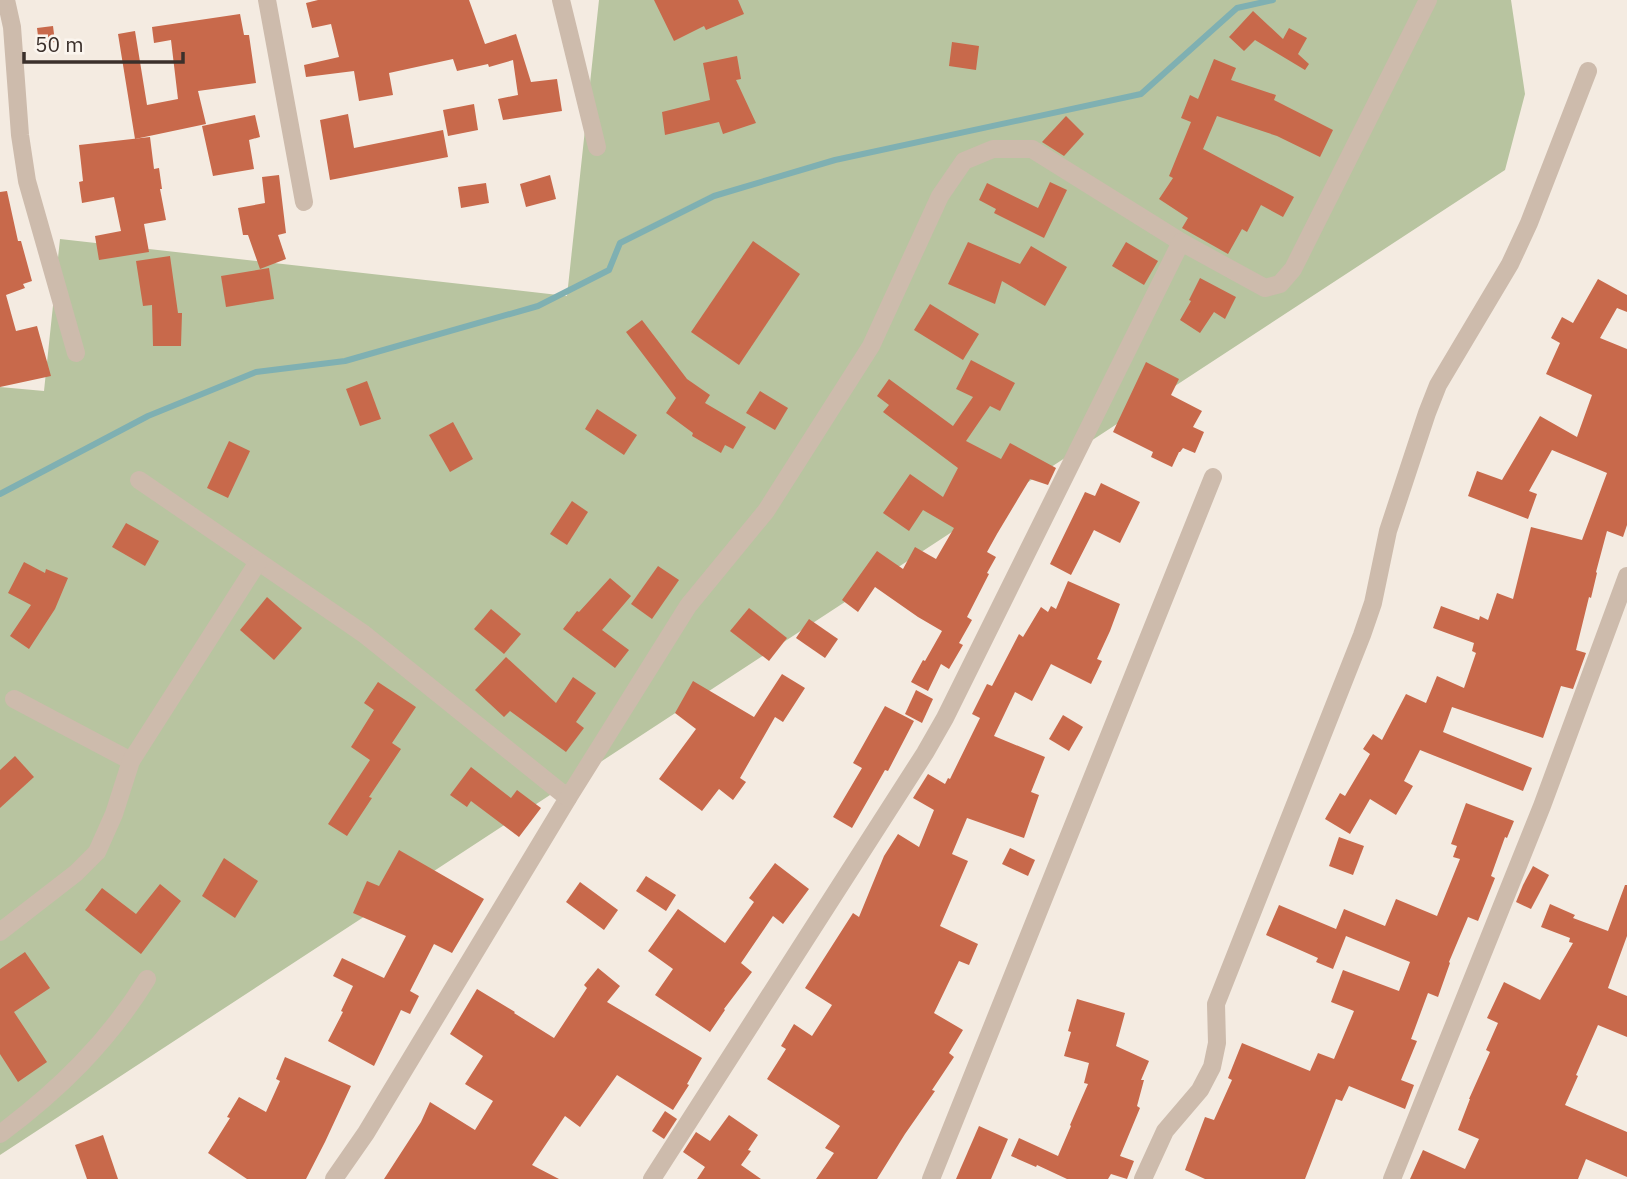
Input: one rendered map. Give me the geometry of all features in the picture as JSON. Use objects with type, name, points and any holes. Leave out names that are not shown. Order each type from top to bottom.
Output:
[{"type":"street","points":[[6,0],[12,27],[20,135],[27,181],[76,353]]},
{"type":"street","points":[[267,0],[304,202]]},
{"type":"street","points":[[561,0],[597,147]]},
{"type":"street","points":[[334,1179],[366,1133],[568,798],[688,606],[766,510],[871,346],[940,196],[964,161],[993,149],[1032,149],[1181,242],[1265,289],[1280,284],[1293,269],[1427,0]]},
{"type":"street","points":[[1143,1179],[1165,1131],[1200,1090],[1212,1067],[1217,1043],[1216,1004],[1362,635],[1373,603],[1388,531],[1427,413],[1438,385],[1510,264],[1529,223],[1588,71]]},
{"type":"street","points":[[652,1179],[945,718],[1181,242]]},
{"type":"street","points":[[930,1179],[1213,477]]},
{"type":"street","points":[[139,480],[364,634],[568,798]]},
{"type":"street","points":[[0,932],[76,873],[97,852],[114,814],[131,761],[258,562]]},
{"type":"street","points":[[1392,1179],[1542,806],[1627,576]]},
{"type":"street","points":[[14,699],[131,761]]},
{"type":"street","points":[[0,1134],[31,1111],[96,1049],[129,1007],[146,979]]},
{"type":"green space","points":[[599,0],[1511,0],[1525,94],[1505,170],[0,1155],[0,387],[44,391],[60,239],[567,296]]},
{"type":"building","points":[[318,0],[469,0],[485,44],[516,34],[531,82],[557,79],[562,111],[503,120],[498,99],[518,95],[513,60],[489,67],[488,64],[457,71],[453,59],[389,73],[393,95],[359,101],[354,71],[306,77],[304,65],[339,57],[331,24],[312,28],[306,3]]},
{"type":"building","points":[[654,0],[738,0],[744,14],[706,30],[704,26],[674,41]]},
{"type":"building","points":[[1253,11],[1283,39],[1289,28],[1307,38],[1298,54],[1309,64],[1305,70],[1255,40],[1244,51],[1229,37]]},
{"type":"building","points":[[240,14],[244,35],[249,35],[256,83],[198,91],[206,124],[135,139],[118,34],[135,31],[147,105],[178,99],[171,40],[154,43],[152,27]]},
{"type":"building","points":[[53,26],[55,42],[39,44],[37,28]]},
{"type":"building","points":[[952,42],[979,46],[976,70],[949,66]]},
{"type":"building","points":[[737,56],[741,79],[736,80],[756,123],[723,134],[719,122],[665,135],[662,112],[710,100],[703,63]]},
{"type":"building","points":[[1214,59],[1236,68],[1231,80],[1276,95],[1274,100],[1333,130],[1320,157],[1277,136],[1217,116],[1203,149],[1294,197],[1283,217],[1261,205],[1247,232],[1242,229],[1228,254],[1182,228],[1188,218],[1159,199],[1173,178],[1169,176],[1191,122],[1181,118],[1190,95],[1198,99]]},
{"type":"building","points":[[474,104],[478,130],[448,136],[443,110]]},
{"type":"building","points":[[348,114],[354,148],[443,130],[448,157],[330,180],[320,120]]},
{"type":"building","points":[[255,115],[260,137],[249,140],[254,169],[213,176],[202,126]]},
{"type":"building","points":[[1066,116],[1084,134],[1064,156],[1042,142]]},
{"type":"building","points":[[150,137],[154,169],[159,168],[166,220],[144,224],[149,252],[99,260],[95,236],[121,231],[114,197],[82,203],[79,182],[83,181],[79,145]]},
{"type":"building","points":[[279,175],[286,233],[278,235],[286,259],[260,269],[248,235],[243,235],[238,208],[265,203],[262,177]]},
{"type":"building","points":[[550,175],[556,199],[526,207],[520,184]]},
{"type":"building","points":[[1050,182],[1067,190],[1044,238],[994,213],[996,209],[979,200],[987,183],[1038,208]]},
{"type":"building","points":[[486,183],[489,203],[461,208],[458,187]]},
{"type":"building","points":[[7,191],[18,241],[21,241],[32,281],[23,284],[25,288],[6,295],[16,331],[37,326],[51,376],[0,387],[0,192]]},
{"type":"building","points":[[753,241],[800,274],[739,365],[691,332]]},
{"type":"building","points":[[968,242],[1020,264],[1031,246],[1067,267],[1045,306],[1002,281],[995,304],[948,284]]},
{"type":"building","points":[[1126,242],[1158,261],[1144,285],[1112,266]]},
{"type":"building","points":[[170,256],[178,313],[182,313],[181,346],[153,346],[152,305],[143,306],[136,261]]},
{"type":"building","points":[[269,268],[274,299],[226,307],[221,276]]},
{"type":"building","points":[[1200,278],[1236,297],[1225,319],[1214,312],[1200,333],[1180,320]]},
{"type":"building","points":[[1598,279],[1627,295],[1627,312],[1617,308],[1600,338],[1627,349],[1627,525],[1623,537],[1607,531],[1576,650],[1586,653],[1573,689],[1561,686],[1543,738],[1452,707],[1443,732],[1532,768],[1523,791],[1420,750],[1404,781],[1413,786],[1396,815],[1370,799],[1350,834],[1325,819],[1340,793],[1345,796],[1370,754],[1363,749],[1373,734],[1382,740],[1406,694],[1426,703],[1437,676],[1464,688],[1476,653],[1472,651],[1474,643],[1433,628],[1441,606],[1479,620],[1480,616],[1488,620],[1497,593],[1513,599],[1531,527],[1582,540],[1607,473],[1552,450],[1529,491],[1537,494],[1528,519],[1468,496],[1477,471],[1502,480],[1540,416],[1577,437],[1592,395],[1546,374],[1560,343],[1551,338],[1562,317],[1573,323]]},
{"type":"building","points":[[930,304],[979,334],[963,360],[914,330]]},
{"type":"building","points":[[642,320],[687,379],[710,395],[705,403],[746,427],[733,449],[725,445],[721,453],[692,436],[693,433],[666,413],[676,398],[626,332]]},
{"type":"building","points":[[971,360],[1015,383],[1000,411],[990,406],[966,441],[1001,459],[1010,443],[1056,468],[1048,485],[1030,479],[997,534],[987,552],[996,557],[967,617],[972,620],[959,643],[963,645],[949,669],[941,664],[928,691],[911,682],[942,631],[875,587],[858,612],[842,600],[877,551],[903,569],[915,547],[936,559],[954,528],[923,510],[909,531],[883,513],[910,474],[943,497],[958,468],[883,412],[889,405],[877,396],[889,379],[953,426],[973,397],[956,389]]},
{"type":"building","points":[[1146,362],[1179,379],[1171,395],[1202,411],[1193,427],[1204,432],[1195,453],[1183,448],[1172,467],[1151,457],[1153,452],[1113,432]]},
{"type":"building","points":[[367,381],[381,419],[360,426],[346,389]]},
{"type":"building","points":[[760,391],[788,408],[775,430],[746,413]]},
{"type":"building","points":[[597,409],[637,435],[624,455],[585,429]]},
{"type":"building","points":[[453,422],[473,459],[450,472],[429,435]]},
{"type":"building","points":[[229,441],[250,451],[228,498],[207,488]]},
{"type":"building","points":[[1101,483],[1140,502],[1120,543],[1094,530],[1071,575],[1050,564],[1085,492],[1095,496]]},
{"type":"building","points":[[572,501],[588,512],[567,545],[550,534]]},
{"type":"building","points":[[126,523],[159,541],[145,566],[112,547]]},
{"type":"building","points":[[24,562],[45,573],[46,569],[68,578],[55,609],[29,649],[10,636],[31,605],[8,593]]},
{"type":"building","points":[[658,566],[679,580],[652,619],[631,604]]},
{"type":"building","points":[[610,578],[631,596],[602,630],[629,650],[615,668],[563,629]]},
{"type":"building","points":[[1068,581],[1120,604],[1097,659],[1102,661],[1091,684],[1051,664],[1032,701],[1015,692],[994,736],[1045,757],[1031,792],[1039,795],[1024,838],[967,818],[952,854],[968,861],[940,926],[978,944],[969,965],[959,961],[934,1013],[963,1030],[949,1053],[954,1057],[877,1179],[816,1179],[834,1153],[825,1148],[840,1126],[767,1079],[786,1049],[781,1046],[794,1024],[812,1036],[832,1005],[805,988],[853,913],[859,917],[884,856],[898,834],[919,847],[934,810],[913,798],[928,774],[945,784],[948,778],[950,779],[980,718],[972,714],[987,684],[992,686],[1019,634],[1023,637],[1041,607],[1048,612],[1051,606],[1056,609]]},
{"type":"building","points":[[267,597],[302,628],[274,660],[240,630]]},
{"type":"building","points":[[749,608],[787,638],[769,661],[730,631]]},
{"type":"building","points":[[491,609],[521,634],[504,654],[474,629]]},
{"type":"building","points":[[809,619],[838,639],[825,658],[796,638]]},
{"type":"building","points":[[506,657],[556,703],[573,677],[596,693],[576,722],[584,728],[566,752],[510,711],[504,717],[475,690]]},
{"type":"building","points":[[782,674],[805,688],[783,722],[775,717],[740,778],[746,782],[733,800],[719,789],[702,811],[659,779],[696,729],[675,713],[693,681],[754,717]]},
{"type":"building","points":[[378,682],[416,707],[392,743],[401,749],[347,836],[328,824],[370,760],[351,747],[374,710],[364,703]]},
{"type":"building","points":[[916,690],[933,699],[922,723],[905,714]]},
{"type":"building","points":[[885,706],[914,721],[888,771],[885,770],[852,828],[833,817],[862,768],[853,763]]},
{"type":"building","points":[[1063,715],[1083,727],[1069,751],[1049,739]]},
{"type":"building","points":[[15,756],[34,777],[0,808],[0,770]]},
{"type":"building","points":[[471,767],[511,798],[517,790],[541,808],[519,837],[471,801],[467,807],[450,795]]},
{"type":"building","points":[[1466,803],[1514,821],[1507,838],[1505,837],[1491,876],[1495,878],[1478,921],[1468,917],[1438,997],[1428,993],[1411,1039],[1417,1041],[1401,1080],[1414,1085],[1405,1109],[1349,1086],[1342,1101],[1336,1099],[1305,1179],[1205,1179],[1185,1170],[1205,1117],[1214,1120],[1232,1080],[1228,1078],[1242,1043],[1310,1071],[1318,1053],[1334,1059],[1354,1011],[1331,1002],[1343,970],[1399,991],[1410,962],[1346,936],[1333,969],[1316,962],[1318,958],[1266,935],[1279,905],[1336,929],[1344,909],[1385,926],[1396,899],[1437,916],[1460,859],[1453,857],[1457,846],[1451,844]]},
{"type":"building","points":[[1339,837],[1364,846],[1353,875],[1329,866]]},
{"type":"building","points":[[1010,848],[1035,860],[1028,876],[1002,864]]},
{"type":"building","points":[[399,850],[484,899],[452,953],[434,944],[410,991],[419,996],[410,1014],[401,1010],[374,1066],[328,1041],[353,986],[333,976],[342,958],[384,978],[406,936],[353,913],[367,881],[379,886]]},
{"type":"building","points":[[224,858],[258,881],[235,918],[202,896]]},
{"type":"building","points":[[775,863],[809,889],[783,924],[773,916],[741,963],[752,972],[710,1032],[655,995],[673,969],[648,951],[678,909],[725,943],[754,902],[749,898]]},
{"type":"building","points":[[1533,866],[1549,875],[1531,909],[1516,902]]},
{"type":"building","points":[[646,876],[676,895],[666,911],[636,891]]},
{"type":"building","points":[[580,882],[618,910],[604,930],[566,902]]},
{"type":"building","points":[[160,884],[181,901],[141,954],[85,910],[102,888],[136,914]]},
{"type":"building","points":[[1625,885],[1627,936],[1608,988],[1627,996],[1627,1037],[1598,1025],[1565,1105],[1627,1132],[1627,1177],[1586,1159],[1578,1179],[1410,1179],[1423,1150],[1465,1169],[1479,1139],[1458,1130],[1490,1052],[1486,1050],[1498,1023],[1487,1018],[1504,982],[1540,1000],[1573,943],[1569,942],[1570,938],[1541,927],[1550,904],[1575,915],[1573,918],[1608,931]]},
{"type":"building","points":[[25,952],[50,988],[14,1012],[47,1062],[18,1082],[0,1054],[0,969]]},
{"type":"building","points":[[598,968],[620,986],[607,1002],[702,1058],[673,1110],[617,1075],[580,1127],[565,1116],[532,1165],[559,1179],[384,1179],[421,1122],[430,1102],[475,1130],[493,1101],[465,1084],[483,1056],[450,1034],[477,989],[554,1038],[587,988],[584,985]]},
{"type":"building","points":[[1077,999],[1125,1013],[1116,1046],[1149,1061],[1141,1080],[1144,1080],[1137,1106],[1140,1108],[1120,1156],[1134,1161],[1127,1179],[1111,1174],[1108,1179],[1067,1179],[1011,1156],[1019,1138],[1058,1156],[1071,1126],[1088,1084],[1084,1083],[1089,1063],[1064,1056]]},
{"type":"building","points":[[285,1057],[351,1086],[306,1179],[247,1179],[208,1153],[230,1118],[227,1117],[239,1097],[266,1112],[280,1081],[276,1079]]},
{"type":"building","points":[[665,1111],[677,1119],[664,1139],[652,1131]]},
{"type":"building","points":[[729,1115],[758,1135],[741,1165],[761,1179],[697,1179],[705,1167],[683,1152],[696,1132],[710,1141]]},
{"type":"building","points":[[979,1126],[1008,1139],[991,1179],[956,1179]]},
{"type":"building","points":[[103,1135],[118,1179],[87,1179],[75,1145]]},
{"type":"waterway","points":[[0,494],[148,416],[256,372],[345,361],[538,306],[609,270],[620,243],[714,196],[835,160],[1141,94],[1237,8],[1273,0]]}]
